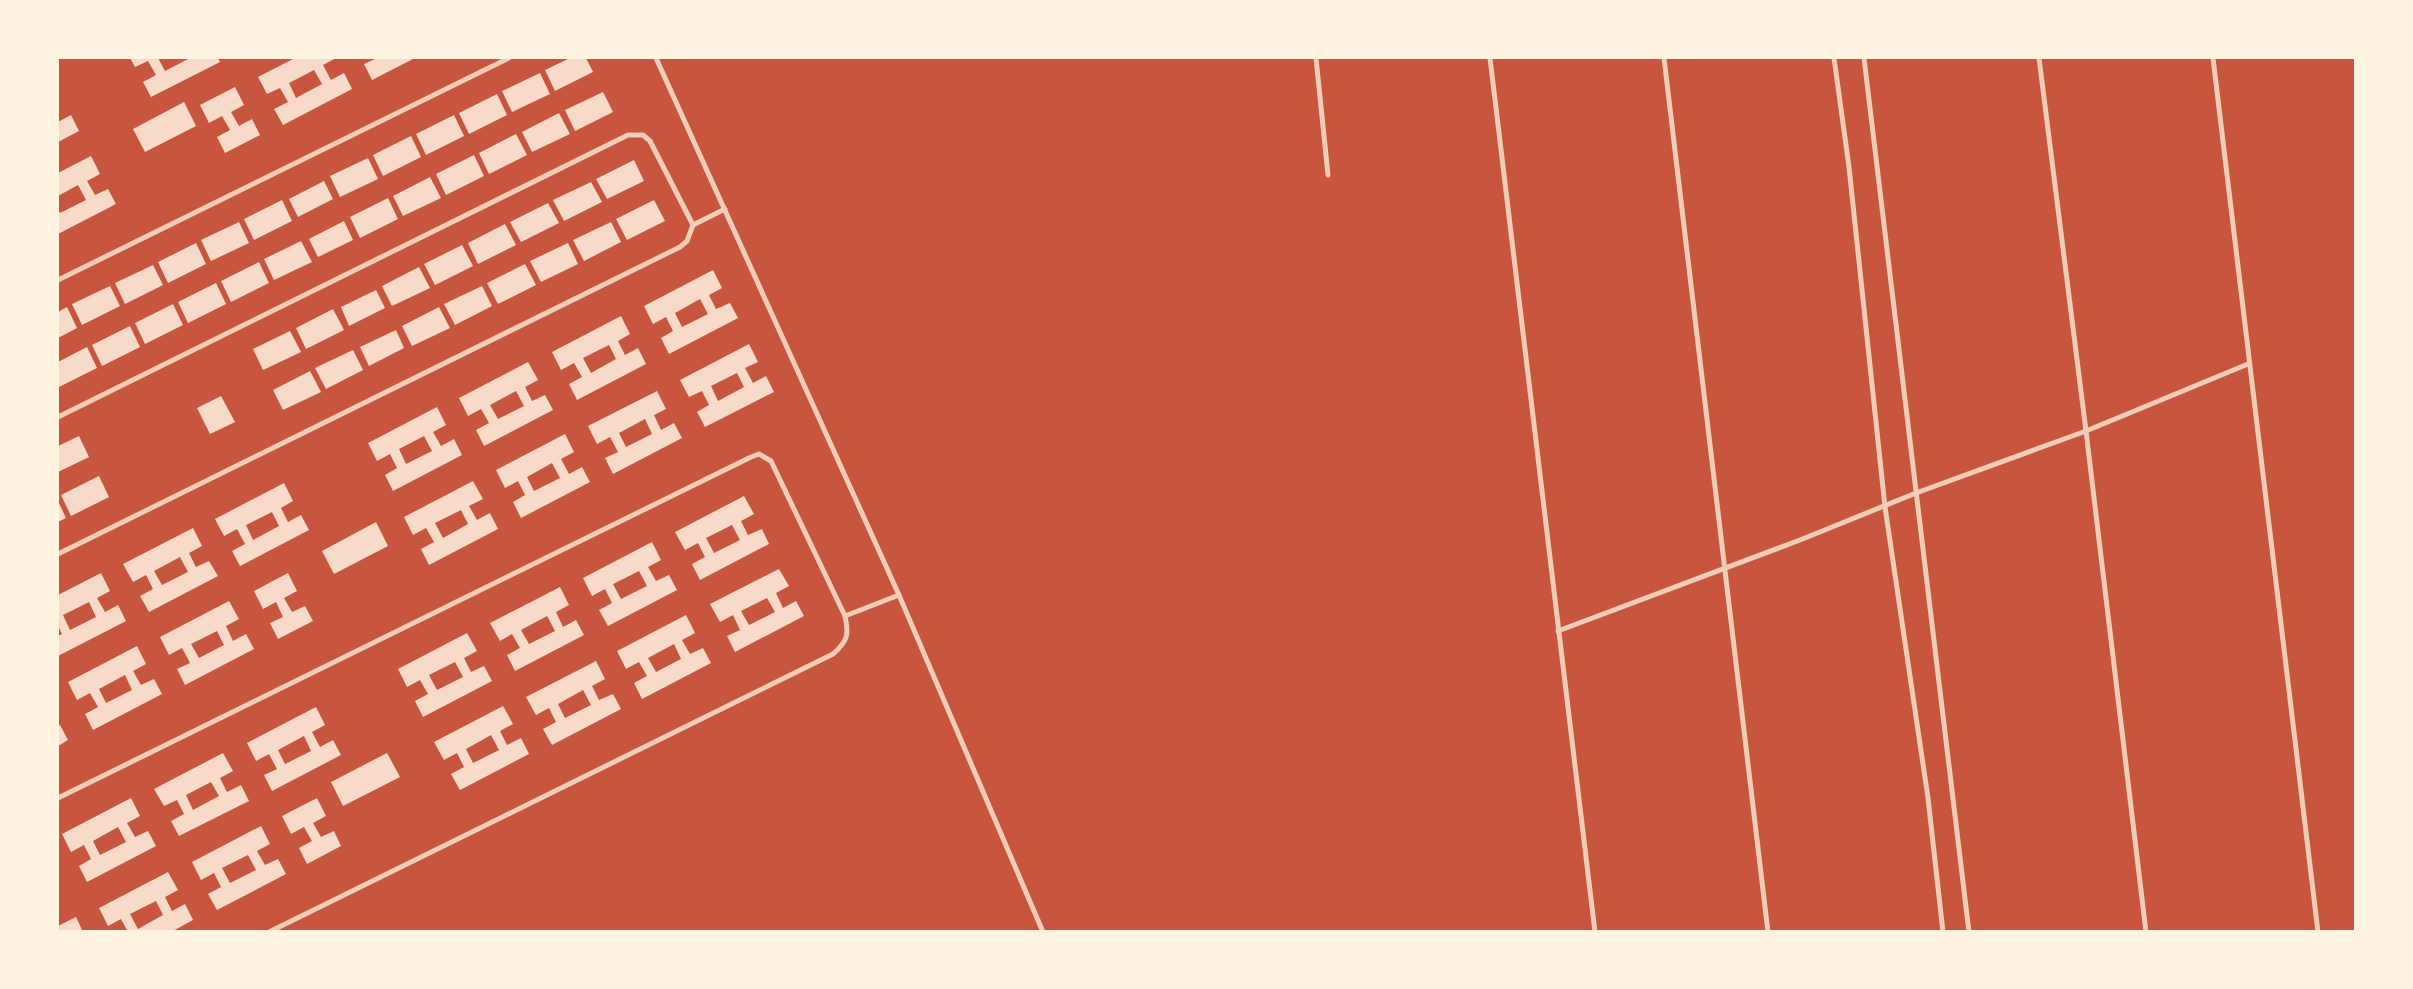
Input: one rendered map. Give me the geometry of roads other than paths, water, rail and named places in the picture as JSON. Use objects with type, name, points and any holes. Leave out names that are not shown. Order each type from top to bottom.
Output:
[{"type":"street","points":[[58,280],[509,58]]},
{"type":"street","points":[[656,58],[899,595],[1043,932]]},
{"type":"street","points":[[1316,58],[1328,175]]},
{"type":"street","points":[[1490,58],[1596,932]]},
{"type":"street","points":[[1664,58],[1768,932]]},
{"type":"street","points":[[1834,58],[1849,167],[1886,506],[1928,798],[1943,932]]},
{"type":"street","points":[[1864,58],[1970,932]]},
{"type":"street","points":[[2039,58],[2146,932]]},
{"type":"street","points":[[2213,58],[2248,364],[2318,932]]},
{"type":"street","points":[[58,417],[628,135],[643,135],[650,142],[693,225]]},
{"type":"street","points":[[58,554],[680,247],[687,241],[693,225],[725,210]]},
{"type":"street","points":[[1558,631],[1916,493],[2086,431],[2248,364]]},
{"type":"street","points":[[58,798],[759,454],[771,461],[845,616],[848,633],[845,644],[834,654],[269,932]]},
{"type":"street","points":[[845,616],[899,595]]}]
